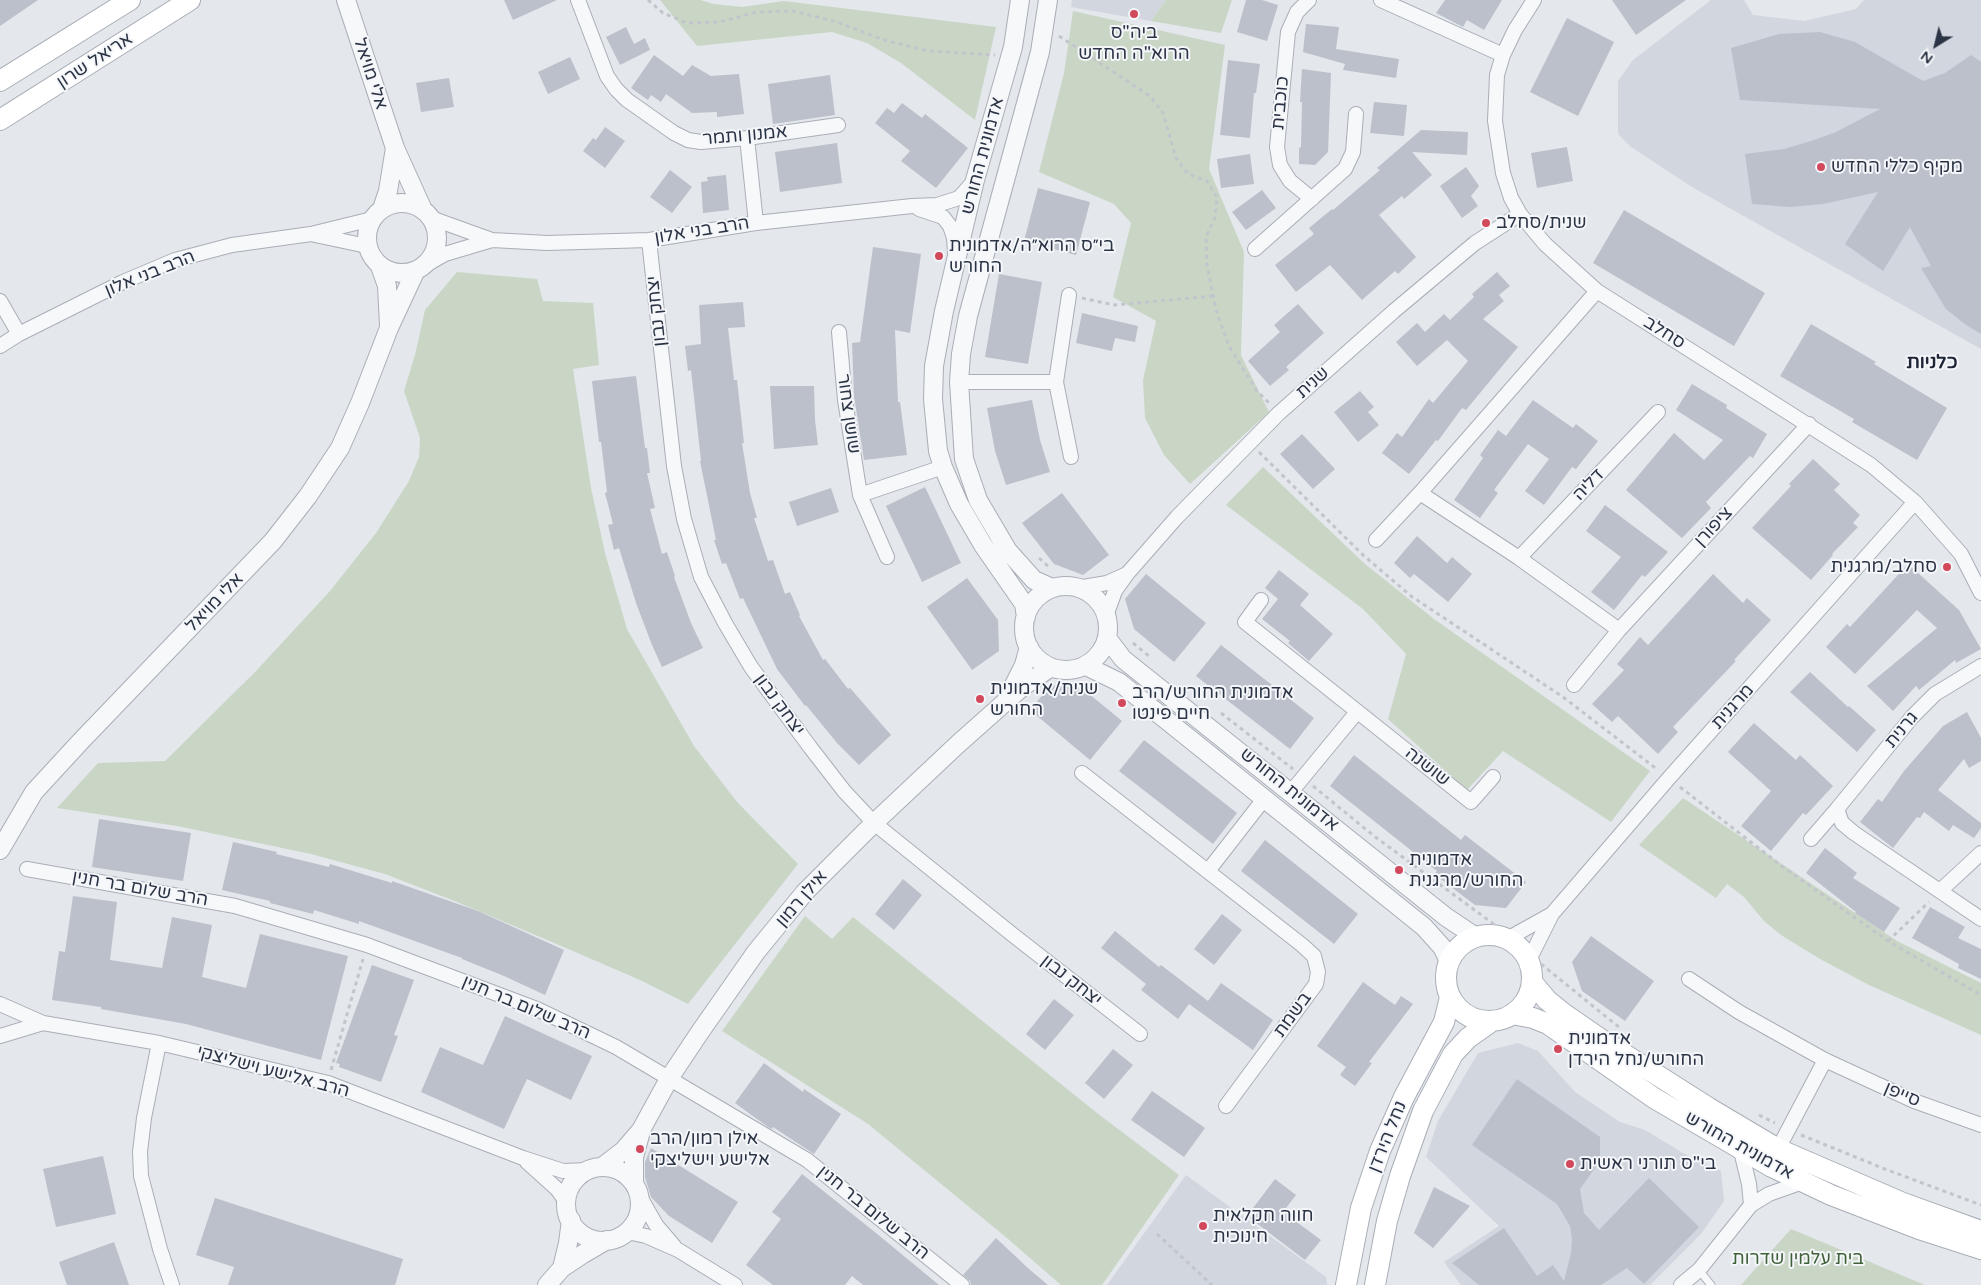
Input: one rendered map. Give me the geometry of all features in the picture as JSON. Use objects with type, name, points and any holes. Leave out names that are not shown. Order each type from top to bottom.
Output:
[{"type":"main road","name":"אריאל שרון","points":[[0,81],[130,0]]},
{"type":"main road","name":"אריאל שרון","points":[[0,120],[190,0]]},
{"type":"main road","points":[[1495,936],[1506,939],[1519,947],[1528,962],[1532,982],[1528,997],[1512,1014],[1503,1019],[1492,1021],[1480,1020],[1468,1015],[1457,1007],[1450,997],[1446,976],[1449,961],[1462,944],[1476,937],[1495,936]]},
{"type":"main road","name":"אדמונית החורש","points":[[1532,982],[1547,1000],[1602,1040],[1708,1108],[1778,1149],[1903,1203],[1981,1231]]},
{"type":"main road","name":"נחל הירדן","points":[[1346,1285],[1361,1208],[1380,1151],[1404,1097],[1444,1022],[1450,997]]},
{"type":"main road","name":"אדמונית החורש","points":[[1512,1014],[1533,1018],[1548,1024],[1654,1098],[1741,1151],[1831,1195],[1919,1229],[1981,1249]]},
{"type":"main road","name":"נחל הירדן","points":[[1374,1285],[1387,1221],[1400,1176],[1423,1111],[1453,1054],[1468,1038],[1492,1021]]},
{"type":"street","name":"אלי מויאל","points":[[346,0],[395,148],[427,214]]},
{"type":"street","name":"אמנון ותמר","points":[[578,0],[607,76],[616,89],[628,100],[674,133],[688,140],[701,142],[747,138],[838,125]]},
{"type":"street","name":"אדמונית החורש","points":[[1020,0],[1010,56],[975,180],[944,311],[934,366],[933,398],[938,451],[943,467],[959,504],[982,545],[1024,604],[1026,617]]},
{"type":"street","name":"אדמונית החורש","points":[[1048,0],[1040,52],[968,316],[961,354],[959,382],[964,459],[978,500],[1008,550],[1034,580],[1052,588]]},
{"type":"street","name":"כוכבית","points":[[1309,0],[1297,12],[1288,32],[1277,147],[1280,165],[1290,181],[1312,199]]},
{"type":"street","points":[[1381,0],[1503,55]]},
{"type":"street","name":"סחלב","points":[[1534,0],[1515,30],[1503,55],[1497,75],[1495,121],[1503,173],[1511,198],[1520,214],[1545,244],[1597,291],[1871,465],[1915,502],[1961,554],[1981,592]]},
{"type":"street","points":[[1255,249],[1345,169],[1353,152],[1356,114]]},
{"type":"street","points":[[747,138],[756,223]]},
{"type":"street","name":"אלי מויאל","points":[[377,214],[388,191],[395,148]]},
{"type":"street","name":"הרב בני אלון","points":[[427,214],[492,240],[547,243],[648,240],[756,223],[937,205],[959,198],[975,180]]},
{"type":"street","points":[[402,203],[413,205],[427,214],[436,227],[438,243],[432,258],[420,269],[397,274],[380,266],[374,260],[367,246],[367,235],[377,214],[392,204],[402,203]]},
{"type":"street","name":"הרב בני אלון","points":[[912,206],[943,217],[950,226],[954,238],[956,264]]},
{"type":"street","name":"הרב בני אלון","points":[[0,346],[124,282],[174,260],[232,245],[311,234],[377,214]]},
{"type":"street","name":"שנית","points":[[1106,616],[1116,591],[1127,574],[1177,517],[1278,414],[1394,311],[1476,243],[1520,214]]},
{"type":"street","name":"הרב בני אלון","points":[[311,234],[367,246]]},
{"type":"street","name":"הרב בני אלון","points":[[420,269],[445,254],[492,240]]},
{"type":"street","name":"יצחק נבון","points":[[648,240],[674,466],[684,519],[701,577],[751,667],[776,703],[844,791],[874,823],[1012,936],[1140,1034]]},
{"type":"street","name":"אלי מויאל","points":[[380,266],[387,286],[389,328]]},
{"type":"street","name":"אלי מויאל","points":[[0,850],[6,836],[34,792],[80,741],[273,541],[308,496],[340,448],[360,403],[389,328],[420,269]]},
{"type":"street","points":[[1376,540],[1420,493],[1597,291]]},
{"type":"street","points":[[1069,295],[1056,382],[1070,457]]},
{"type":"street","points":[[0,301],[20,334]]},
{"type":"street","name":"שושן צחור","points":[[839,332],[845,400],[860,495],[887,557]]},
{"type":"street","points":[[959,382],[1056,382]]},
{"type":"street","name":"דליה","points":[[1519,558],[1658,412]]},
{"type":"street","name":"ציפורן","points":[[1574,684],[1619,630],[1809,424]]},
{"type":"street","points":[[860,495],[943,467]]},
{"type":"street","points":[[1420,493],[1519,558],[1619,630]]},
{"type":"street","name":"מרגנית","points":[[1528,962],[1552,914],[1669,778],[1915,502]]},
{"type":"street","name":"שנית","points":[[1077,588],[1108,582],[1127,574]]},
{"type":"street","points":[[1064,586],[1077,588],[1096,599],[1106,616],[1107,638],[1099,654],[1086,666],[1065,670],[1051,667],[1038,659],[1029,647],[1025,632],[1026,617],[1036,600],[1052,588],[1064,586]]},
{"type":"street","name":"שושנה","points":[[1261,600],[1245,622],[1471,802],[1493,777]]},
{"type":"street","name":"אדמונית החורש","points":[[1107,638],[1123,659],[1446,918],[1476,937]]},
{"type":"street","name":"אילן רמון","points":[[1004,702],[1018,680],[1029,647]]},
{"type":"street","name":"אדמונית החורש","points":[[1086,666],[1119,682],[1424,927],[1442,947],[1449,961]]},
{"type":"street","name":"גרנית","points":[[1811,839],[1837,810],[1917,711],[1935,694],[1981,666]]},
{"type":"street","name":"אילן רמון","points":[[595,1169],[623,1151],[641,1130],[670,1077],[756,952],[806,892],[874,823],[1004,702],[1051,667]]},
{"type":"street","points":[[1291,792],[1357,712]]},
{"type":"street","name":"בשמת","points":[[1082,773],[1314,956],[1318,972],[1316,984],[1226,1106]]},
{"type":"street","points":[[1208,871],[1264,799]]},
{"type":"street","points":[[1837,810],[1842,823],[1854,833],[1981,919]]},
{"type":"street","points":[[1940,891],[1981,853]]},
{"type":"street","name":"הרב שלום בר חנין","points":[[27,869],[235,906],[367,945],[537,1009],[616,1047],[670,1077],[807,1160],[962,1285]]},
{"type":"street","name":"מרגנית","points":[[1506,939],[1552,914]]},
{"type":"street","name":"סייפן","points":[[1689,979],[1739,1012],[1825,1060],[1914,1101],[1981,1125]]},
{"type":"street","name":"הרב אלישע וישליצקי","points":[[0,1004],[43,1023],[159,1043],[328,1083],[523,1158],[563,1171],[595,1169]]},
{"type":"street","name":"הרב אלישע וישליצקי","points":[[0,1036],[43,1023]]},
{"type":"street","points":[[159,1043],[144,1118],[140,1152],[141,1176],[160,1249],[172,1285]]},
{"type":"street","points":[[1778,1149],[1825,1060]]},
{"type":"street","name":"אילן רמון","points":[[636,1188],[634,1157],[641,1130]]},
{"type":"street","points":[[1741,1151],[1749,1184],[1751,1205]]},
{"type":"street","name":"הרב אלישע וישליצקי","points":[[523,1158],[557,1189],[567,1203]]},
{"type":"street","points":[[562,1268],[568,1243],[570,1220],[567,1203],[568,1192],[580,1175],[595,1169],[614,1168],[625,1174],[636,1188],[656,1225],[678,1250]]},
{"type":"street","points":[[1681,1285],[1699,1270],[1751,1205],[1769,1194],[1803,1182]]},
{"type":"street","points":[[570,1220],[586,1236],[596,1240],[617,1238],[627,1232],[639,1214],[640,1204],[636,1188]]},
{"type":"street","points":[[627,1232],[646,1236],[678,1250],[735,1285]]},
{"type":"street","points":[[547,1285],[562,1268],[607,1240]]},
{"type":"lane","points":[[1699,1270],[1711,1285]]},
{"type":"path","points":[[648,0],[663,13],[687,23],[719,22],[757,12],[793,11],[837,22],[884,40],[928,51],[1010,56]]},
{"type":"path","points":[[1044,26],[1150,96],[1163,113],[1176,158],[1188,174],[1207,181],[1217,197],[1215,217],[1206,237],[1207,266],[1216,310],[1229,346],[1257,391],[1278,414]]},
{"type":"path","points":[[1069,295],[1114,306],[1213,296]]},
{"type":"path","points":[[1249,443],[1363,555],[1411,596],[1563,697],[1782,867],[1888,941],[1981,995]]},
{"type":"path","points":[[1888,941],[1940,891]]},
{"type":"path","points":[[328,1083],[367,945]]},
{"type":"path","points":[[1157,1234],[1212,1285]]},
{"type":"shaded area","name":"ביה\"ס הרוא\"ה החדש","points":[[1072,0],[1166,0],[1151,21],[1071,7]]},
{"type":"shaded area","name":"מקיף כללי החדש","points":[[1711,0],[1744,0],[1753,15],[1804,21],[1856,9],[1864,0],[1981,0],[1981,349],[1692,187],[1631,147],[1618,134],[1618,81],[1633,60]]},
{"type":"shaded area","name":"בי\"ס תורני ראשית","points":[[1518,1043],[1538,1051],[1575,1092],[1620,1122],[1645,1130],[1683,1153],[1721,1171],[1724,1201],[1701,1234],[1650,1285],[1461,1285],[1444,1262],[1499,1226],[1426,1157],[1438,1121],[1478,1053]]},
{"type":"shaded area","name":"חווה חקלאית חינוכית","points":[[1186,1175],[1326,1277],[1327,1285],[1107,1285]]},
{"type":"green space","points":[[660,0],[700,0],[714,4],[742,7],[784,1],[996,27],[975,120],[901,63],[867,43],[832,32],[697,46]]},
{"type":"green space","points":[[1166,0],[1232,0],[1221,33],[1151,21]]},
{"type":"green space","points":[[1073,11],[1225,45],[1209,169],[1244,252],[1241,355],[1269,412],[1190,484],[1164,455],[1145,418],[1143,380],[1156,321],[1113,297],[1131,223],[1114,204],[1039,172],[1064,73]]},
{"type":"green space","points":[[457,272],[537,279],[543,301],[593,303],[599,365],[573,369],[591,488],[605,553],[627,629],[694,746],[737,802],[798,864],[688,1004],[640,980],[552,942],[385,874],[311,854],[177,826],[57,808],[98,763],[165,761],[256,671],[330,591],[376,533],[409,481],[419,457],[420,438],[404,391],[415,355],[425,310]]},
{"type":"green space","points":[[1263,467],[1365,564],[1434,619],[1650,771],[1611,822],[1503,751],[1467,790],[1388,719],[1406,654],[1363,609],[1226,505]]},
{"type":"green space","points":[[1683,798],[1897,941],[1981,983],[1981,1035],[1869,985],[1820,959],[1781,935],[1764,921],[1744,897],[1727,884],[1716,898],[1639,845]]},
{"type":"green space","points":[[805,916],[832,939],[853,917],[1097,1113],[1179,1175],[1102,1285],[1061,1285],[868,1124],[722,1031]]},
{"type":"green space","name":"בית עלמין שדרות","points":[[1791,1229],[1925,1285],[1741,1285]]},
{"type":"building","points":[[0,0],[38,0],[0,26]]},
{"type":"building","points":[[504,0],[557,0],[513,20]]},
{"type":"building","points":[[1246,0],[1262,0],[1278,5],[1267,41],[1237,32]]},
{"type":"building","points":[[1445,0],[1502,0],[1484,30],[1467,20],[1463,27],[1436,13]]},
{"type":"building","points":[[1612,0],[1686,0],[1636,35]]},
{"type":"building","points":[[1567,18],[1614,42],[1578,116],[1530,92]]},
{"type":"building","points":[[1306,24],[1339,27],[1336,49],[1399,59],[1396,78],[1343,70],[1345,64],[1303,52]]},
{"type":"building","points":[[626,27],[634,44],[645,38],[650,50],[620,65],[606,37]]},
{"type":"building","name":"מקיף כללי החדש","points":[[1820,32],[1855,42],[1923,81],[1945,73],[1971,55],[1981,62],[1981,334],[1946,309],[1921,268],[1931,266],[1910,227],[1883,271],[1845,244],[1878,192],[1823,204],[1790,207],[1752,204],[1745,154],[1784,149],[1814,140],[1836,132],[1880,109],[1740,100],[1731,48],[1779,34]]},
{"type":"building","points":[[654,55],[683,76],[692,65],[711,76],[739,74],[744,114],[717,117],[717,112],[692,113],[666,94],[661,102],[651,95],[648,100],[631,88]]},
{"type":"building","points":[[570,57],[580,79],[548,94],[538,72]]},
{"type":"building","points":[[1228,60],[1260,64],[1256,93],[1254,93],[1250,138],[1220,135]]},
{"type":"building","points":[[1302,69],[1331,73],[1328,152],[1315,165],[1299,164]]},
{"type":"building","points":[[830,75],[835,115],[773,124],[768,84]]},
{"type":"building","points":[[449,78],[454,107],[421,112],[416,83]]},
{"type":"building","points":[[1374,102],[1407,105],[1404,136],[1370,133]]},
{"type":"building","points":[[902,103],[922,118],[925,114],[968,148],[936,188],[901,161],[910,151],[875,123],[887,108],[894,113]]},
{"type":"building","points":[[605,127],[625,141],[605,168],[583,151],[593,138],[596,140]]},
{"type":"building","points":[[1421,130],[1468,132],[1467,155],[1412,152],[1432,175],[1404,199],[1402,196],[1379,215],[1416,257],[1398,274],[1395,271],[1362,300],[1330,265],[1296,292],[1275,265],[1314,234],[1309,228],[1380,170],[1377,168]]},
{"type":"building","points":[[837,143],[842,183],[780,192],[775,152]]},
{"type":"building","points":[[1567,147],[1573,181],[1537,188],[1531,153]]},
{"type":"building","points":[[1250,154],[1254,184],[1221,188],[1217,159]]},
{"type":"building","points":[[1466,167],[1479,186],[1471,196],[1478,206],[1462,218],[1440,186]]},
{"type":"building","points":[[670,170],[692,187],[672,213],[650,197]]},
{"type":"building","points":[[726,175],[729,210],[703,213],[701,182],[708,181],[707,177]]},
{"type":"building","points":[[1038,188],[1090,202],[1076,255],[1024,241]]},
{"type":"building","points":[[1262,190],[1276,208],[1246,230],[1232,212]]},
{"type":"building","points":[[1624,210],[1765,293],[1734,346],[1593,263]]},
{"type":"building","points":[[873,247],[921,254],[910,333],[895,330],[898,402],[900,402],[907,455],[864,460],[854,396],[852,343],[860,342]]},
{"type":"building","points":[[1497,272],[1510,286],[1499,295],[1504,301],[1483,319],[1518,347],[1466,410],[1462,408],[1438,441],[1436,440],[1409,474],[1382,453],[1397,433],[1402,437],[1429,399],[1433,403],[1468,361],[1447,340],[1417,366],[1396,342],[1417,323],[1425,332],[1444,314],[1450,320],[1474,297],[1472,294]]},
{"type":"building","points":[[999,274],[1042,282],[1028,364],[985,357]]},
{"type":"building","points":[[743,302],[745,327],[728,328],[734,380],[737,380],[744,443],[742,443],[750,493],[757,518],[754,518],[768,561],[773,560],[785,594],[790,592],[799,616],[823,660],[825,659],[848,689],[850,688],[891,735],[859,765],[805,706],[777,669],[743,598],[740,599],[726,563],[722,564],[714,540],[716,540],[700,461],[691,370],[688,371],[685,346],[701,344],[699,305]]},
{"type":"building","points":[[1298,304],[1324,333],[1286,367],[1289,370],[1270,386],[1248,361],[1280,332],[1274,325]]},
{"type":"building","points":[[1082,313],[1138,326],[1135,342],[1115,338],[1112,351],[1076,343]]},
{"type":"building","points":[[1811,324],[1876,362],[1874,364],[1947,408],[1917,460],[1852,422],[1854,419],[1780,376]]},
{"type":"building","points":[[636,376],[650,473],[647,473],[655,508],[650,509],[662,554],[667,552],[691,623],[703,648],[662,667],[636,603],[619,548],[614,550],[608,525],[613,524],[605,493],[607,492],[592,381]]},
{"type":"building","points":[[1692,384],[1727,405],[1726,408],[1767,434],[1753,458],[1750,456],[1706,502],[1711,508],[1682,538],[1626,490],[1674,433],[1704,460],[1723,440],[1676,410]]},
{"type":"building","points":[[770,386],[814,386],[818,445],[774,449]]},
{"type":"building","points":[[1360,391],[1374,407],[1368,412],[1379,425],[1358,442],[1334,412]]},
{"type":"building","points":[[1032,400],[1040,440],[1050,472],[1006,485],[995,451],[987,408]]},
{"type":"building","points":[[1533,400],[1573,428],[1576,424],[1598,441],[1576,469],[1572,467],[1544,505],[1525,491],[1549,459],[1528,444],[1494,490],[1498,493],[1480,518],[1454,500],[1483,458],[1480,455],[1498,430],[1506,436]]},
{"type":"building","points":[[1302,434],[1335,469],[1313,489],[1280,454]]},
{"type":"building","points":[[1813,459],[1840,484],[1834,490],[1860,515],[1853,523],[1858,527],[1832,554],[1811,580],[1752,528]]},
{"type":"building","points":[[925,487],[961,563],[922,582],[886,506]]},
{"type":"building","points":[[831,488],[839,512],[797,526],[789,502]]},
{"type":"building","points":[[1062,493],[1109,555],[1083,575],[1054,564],[1022,523]]},
{"type":"building","points":[[1605,505],[1668,552],[1645,577],[1642,575],[1614,610],[1591,592],[1621,557],[1586,531]]},
{"type":"building","points":[[1417,536],[1447,563],[1452,557],[1472,574],[1448,602],[1414,574],[1410,578],[1394,563]]},
{"type":"building","points":[[1908,564],[1959,610],[1981,649],[1956,663],[1955,660],[1919,690],[1916,686],[1893,711],[1867,686],[1937,628],[1917,610],[1855,674],[1826,647],[1847,624],[1850,627]]},
{"type":"building","points":[[1279,570],[1309,594],[1300,605],[1333,634],[1309,661],[1288,643],[1290,641],[1262,619],[1278,599],[1265,588]]},
{"type":"building","points":[[1146,574],[1206,623],[1174,662],[1134,629],[1125,599]]},
{"type":"building","points":[[1713,574],[1743,603],[1747,598],[1771,620],[1734,660],[1736,661],[1673,727],[1678,732],[1658,754],[1618,716],[1612,722],[1592,704],[1624,670],[1617,664],[1640,637],[1648,645]]},
{"type":"building","points":[[967,578],[998,620],[999,651],[972,670],[927,607]]},
{"type":"building","points":[[1221,645],[1314,718],[1290,749],[1196,676]]},
{"type":"building","points":[[1810,672],[1876,730],[1857,752],[1790,692]]},
{"type":"building","points":[[1051,685],[1082,688],[1122,721],[1090,760],[1030,710]]},
{"type":"building","points":[[1967,712],[1981,738],[1981,761],[1969,768],[1964,759],[1938,790],[1981,823],[1981,828],[1974,838],[1953,825],[1949,831],[1924,812],[1920,818],[1917,817],[1893,848],[1860,822],[1878,799],[1882,802],[1904,771],[1943,726]]},
{"type":"building","points":[[1754,723],[1796,760],[1800,755],[1833,786],[1806,815],[1803,813],[1771,851],[1741,826],[1771,791],[1728,752]]},
{"type":"building","points":[[1144,740],[1237,813],[1213,844],[1119,771]]},
{"type":"building","points":[[1354,755],[1461,840],[1465,835],[1526,882],[1506,908],[1475,905],[1434,874],[1437,871],[1330,786]]},
{"type":"building","points":[[99,819],[191,833],[183,881],[92,867]]},
{"type":"building","points":[[1265,840],[1358,914],[1334,944],[1241,871]]},
{"type":"building","points":[[233,842],[329,867],[330,864],[392,883],[392,881],[478,911],[564,950],[545,995],[462,958],[359,921],[359,924],[314,910],[313,914],[270,903],[270,901],[222,890]]},
{"type":"building","points":[[1825,848],[1857,873],[1853,878],[1900,908],[1884,932],[1855,913],[1806,873]]},
{"type":"building","points":[[903,879],[922,895],[894,930],[875,914]]},
{"type":"building","points":[[73,896],[117,902],[110,960],[162,968],[172,917],[212,925],[202,977],[246,988],[260,934],[348,956],[321,1060],[186,1024],[101,1009],[101,1007],[52,1000],[59,951],[65,952]]},
{"type":"building","points":[[1930,907],[1965,927],[1958,938],[1981,949],[1981,979],[1958,968],[1959,964],[1912,938]]},
{"type":"building","points":[[1222,914],[1242,930],[1214,965],[1194,949]]},
{"type":"building","points":[[1115,931],[1159,967],[1161,965],[1208,1001],[1221,983],[1273,1020],[1253,1050],[1189,1004],[1178,1019],[1141,990],[1146,984],[1101,948]]},
{"type":"building","points":[[1591,936],[1654,981],[1625,1021],[1582,991],[1572,962]]},
{"type":"building","points":[[372,965],[414,980],[394,1035],[398,1036],[381,1082],[339,1067],[340,1064],[336,1063]]},
{"type":"building","points":[[1363,982],[1395,1005],[1401,996],[1413,1004],[1369,1062],[1372,1063],[1355,1086],[1340,1075],[1346,1067],[1317,1046]]},
{"type":"building","points":[[1054,999],[1074,1015],[1045,1050],[1026,1034]]},
{"type":"building","points":[[505,1016],[592,1056],[571,1100],[527,1079],[504,1129],[421,1092],[440,1047],[483,1065]]},
{"type":"building","points":[[1113,1049],[1133,1065],[1104,1099],[1085,1083]]},
{"type":"building","points":[[764,1063],[803,1092],[804,1089],[841,1114],[814,1154],[773,1127],[772,1129],[768,1127],[735,1103]]},
{"type":"building","points":[[1517,1079],[1600,1137],[1600,1161],[1580,1189],[1584,1213],[1599,1230],[1649,1178],[1699,1227],[1644,1284],[1627,1268],[1601,1285],[1479,1285],[1452,1263],[1504,1228],[1537,1276],[1553,1265],[1564,1281],[1571,1253],[1572,1239],[1570,1226],[1557,1204],[1472,1145]]},
{"type":"building","points":[[1152,1091],[1205,1128],[1184,1157],[1131,1120]]},
{"type":"building","points":[[651,1148],[738,1202],[712,1243],[669,1216],[651,1197],[645,1177],[645,1162]]},
{"type":"building","points":[[103,1156],[116,1214],[56,1227],[43,1169]]},
{"type":"building","points":[[802,1174],[939,1285],[863,1285],[852,1276],[845,1285],[773,1285],[746,1265],[781,1219],[772,1212]]},
{"type":"building","points":[[1275,1179],[1296,1195],[1283,1212],[1321,1240],[1305,1260],[1247,1216]]},
{"type":"building","points":[[1434,1187],[1470,1206],[1433,1248],[1414,1233]]},
{"type":"building","points":[[215,1198],[403,1259],[395,1285],[228,1285],[234,1267],[196,1255]]},
{"type":"building","points":[[996,1238],[1048,1285],[971,1285],[970,1281],[963,1275]]},
{"type":"building","points":[[114,1242],[129,1285],[67,1285],[59,1262]]},
{"type":"place","name":"ביה\"ס הרוא\"ה החדש","points":[[1134,14]]},
{"type":"place","name":"מקיף כללי החדש","points":[[1821,167]]},
{"type":"place","name":"שנית/סחלב","points":[[1486,223]]},
{"type":"place","name":"בי״ס הרוא״ה/אדמונית החורש","points":[[939,256]]},
{"type":"place","name":"סחלב/מרגנית","points":[[1947,567]]},
{"type":"place","name":"שנית/אדמונית החורש","points":[[980,699]]},
{"type":"place","name":"אדמונית החורש/הרב חיים פינטו","points":[[1122,703]]},
{"type":"place","name":"אדמונית החורש/מרגנית","points":[[1399,870]]},
{"type":"place","name":"אדמונית החורש/נחל הירדן","points":[[1558,1049]]},
{"type":"place","name":"אילן רמון/הרב אלישע וישליצקי","points":[[640,1149]]},
{"type":"place","name":"בי\"ס תורני ראשית","points":[[1570,1164]]},
{"type":"place","name":"חווה חקלאית חינוכית","points":[[1203,1226]]},
{"type":"district","name":"כלניות","points":[[1932,363]]}]
